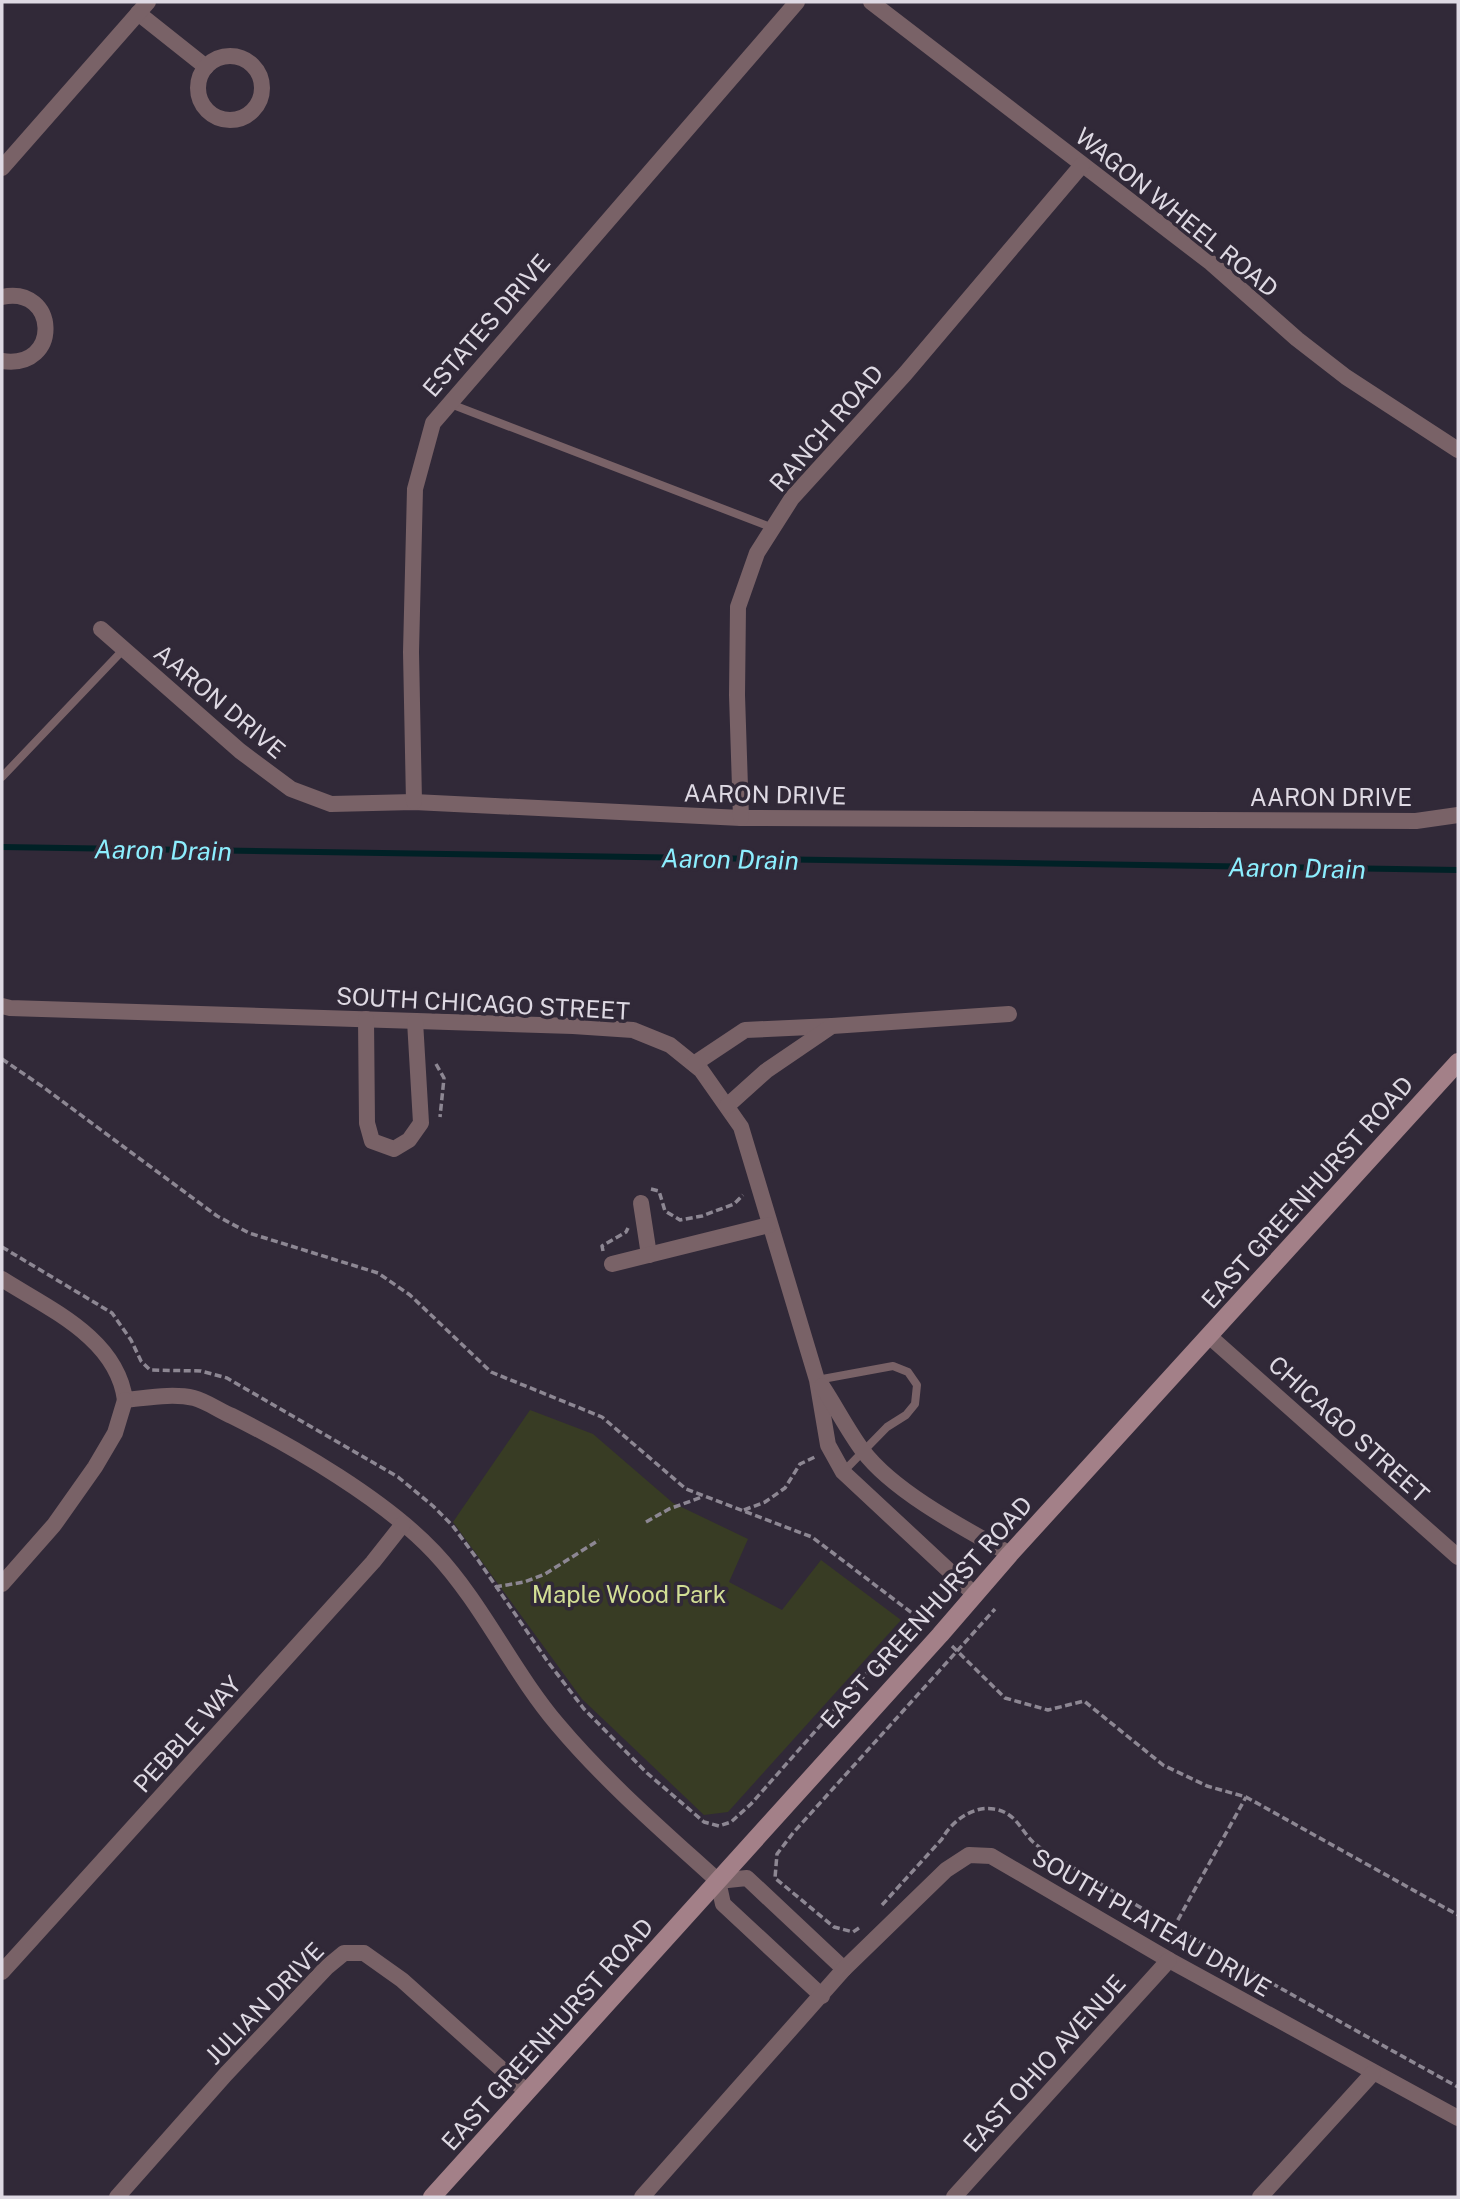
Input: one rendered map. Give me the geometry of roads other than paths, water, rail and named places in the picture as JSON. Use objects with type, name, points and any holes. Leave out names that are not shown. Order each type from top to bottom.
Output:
[{"type":"main road","name":"EAST GREENHURST ROAD","points":[[432,2197],[940,1635],[1010,1553],[1458,1062]]},
{"type":"street","name":"ESTATES DRIVE","points":[[414,802],[411,652],[415,489],[433,422],[797,2]]},
{"type":"street","name":"WAGON WHEEL ROAD","points":[[871,2],[1211,263],[1297,339],[1346,377],[1458,450]]},
{"type":"street","points":[[2,168],[143,8],[206,67]]},
{"type":"street","points":[[228,56],[241,57],[252,64],[260,74],[263,86],[261,99],[255,110],[244,118],[232,121],[208,113],[197,90],[199,78],[206,67],[216,59],[228,56]]},
{"type":"street","name":"RANCH ROAD","points":[[741,818],[737,695],[738,607],[757,553],[792,498],[905,374],[1082,165]]},
{"type":"street","points":[[2,297],[23,297],[33,302],[46,322],[43,345],[35,354],[14,363],[2,361]]},
{"type":"street","name":"AARON DRIVE","points":[[101,629],[240,751],[291,789],[331,804],[414,802],[741,818],[1416,821],[1458,815]]},
{"type":"street","name":"SOUTH CHICAGO STREET","points":[[2,1006],[24,1009],[633,1030],[670,1045],[701,1070],[741,1127],[817,1380],[828,1445],[843,1472],[974,1594]]},
{"type":"street","points":[[694,1065],[745,1030],[1009,1014]]},
{"type":"street","points":[[366,1019],[367,1123],[372,1141],[394,1149],[409,1140],[421,1123],[415,1021]]},
{"type":"street","points":[[727,1106],[766,1071],[832,1026]]},
{"type":"street","points":[[641,1203],[649,1255]]},
{"type":"street","points":[[608,1259],[649,1255],[769,1225]]},
{"type":"street","points":[[2,1279],[75,1325],[105,1352],[123,1386],[125,1400],[115,1433],[95,1467],[54,1525],[2,1584]]},
{"type":"street","name":"CHICAGO STREET","points":[[1209,1336],[1458,1557]]},
{"type":"street","name":"SOUTH CHICAGO STREET","points":[[817,1380],[863,1452],[889,1477],[936,1512],[1010,1553]]},
{"type":"street","points":[[125,1400],[163,1396],[195,1398],[252,1426],[342,1480],[403,1524],[435,1553],[480,1610],[518,1671],[557,1724],[604,1776],[718,1881],[723,1904],[822,1996]]},
{"type":"street","name":"PEBBLE WAY","points":[[2,1972],[373,1562],[403,1524]]},
{"type":"street","name":"SOUTH PLATEAU DRIVE","points":[[642,2197],[844,1969],[946,1870],[969,1855],[991,1856],[1169,1960],[1458,2118]]},
{"type":"street","points":[[718,1881],[747,1878],[844,1969]]},
{"type":"street","name":"JULIAN DRIVE","points":[[117,2197],[235,2064],[327,1967],[344,1953],[364,1953],[402,1980],[527,2092]]},
{"type":"street","name":"EAST OHIO AVENUE","points":[[954,2197],[1169,1960]]},
{"type":"street","points":[[1260,2197],[1373,2073]]},
{"type":"lane","points":[[448,404],[773,528]]},
{"type":"lane","points":[[2,777],[123,650]]},
{"type":"lane","points":[[817,1380],[893,1366],[908,1372],[917,1385],[915,1404],[906,1415],[887,1427],[843,1472]]},
{"type":"waterway","name":"Aaron Drain","points":[[2,847],[1458,870]]},
{"type":"park label","name":"Maple Wood Park","points":[[629,1594]]}]
